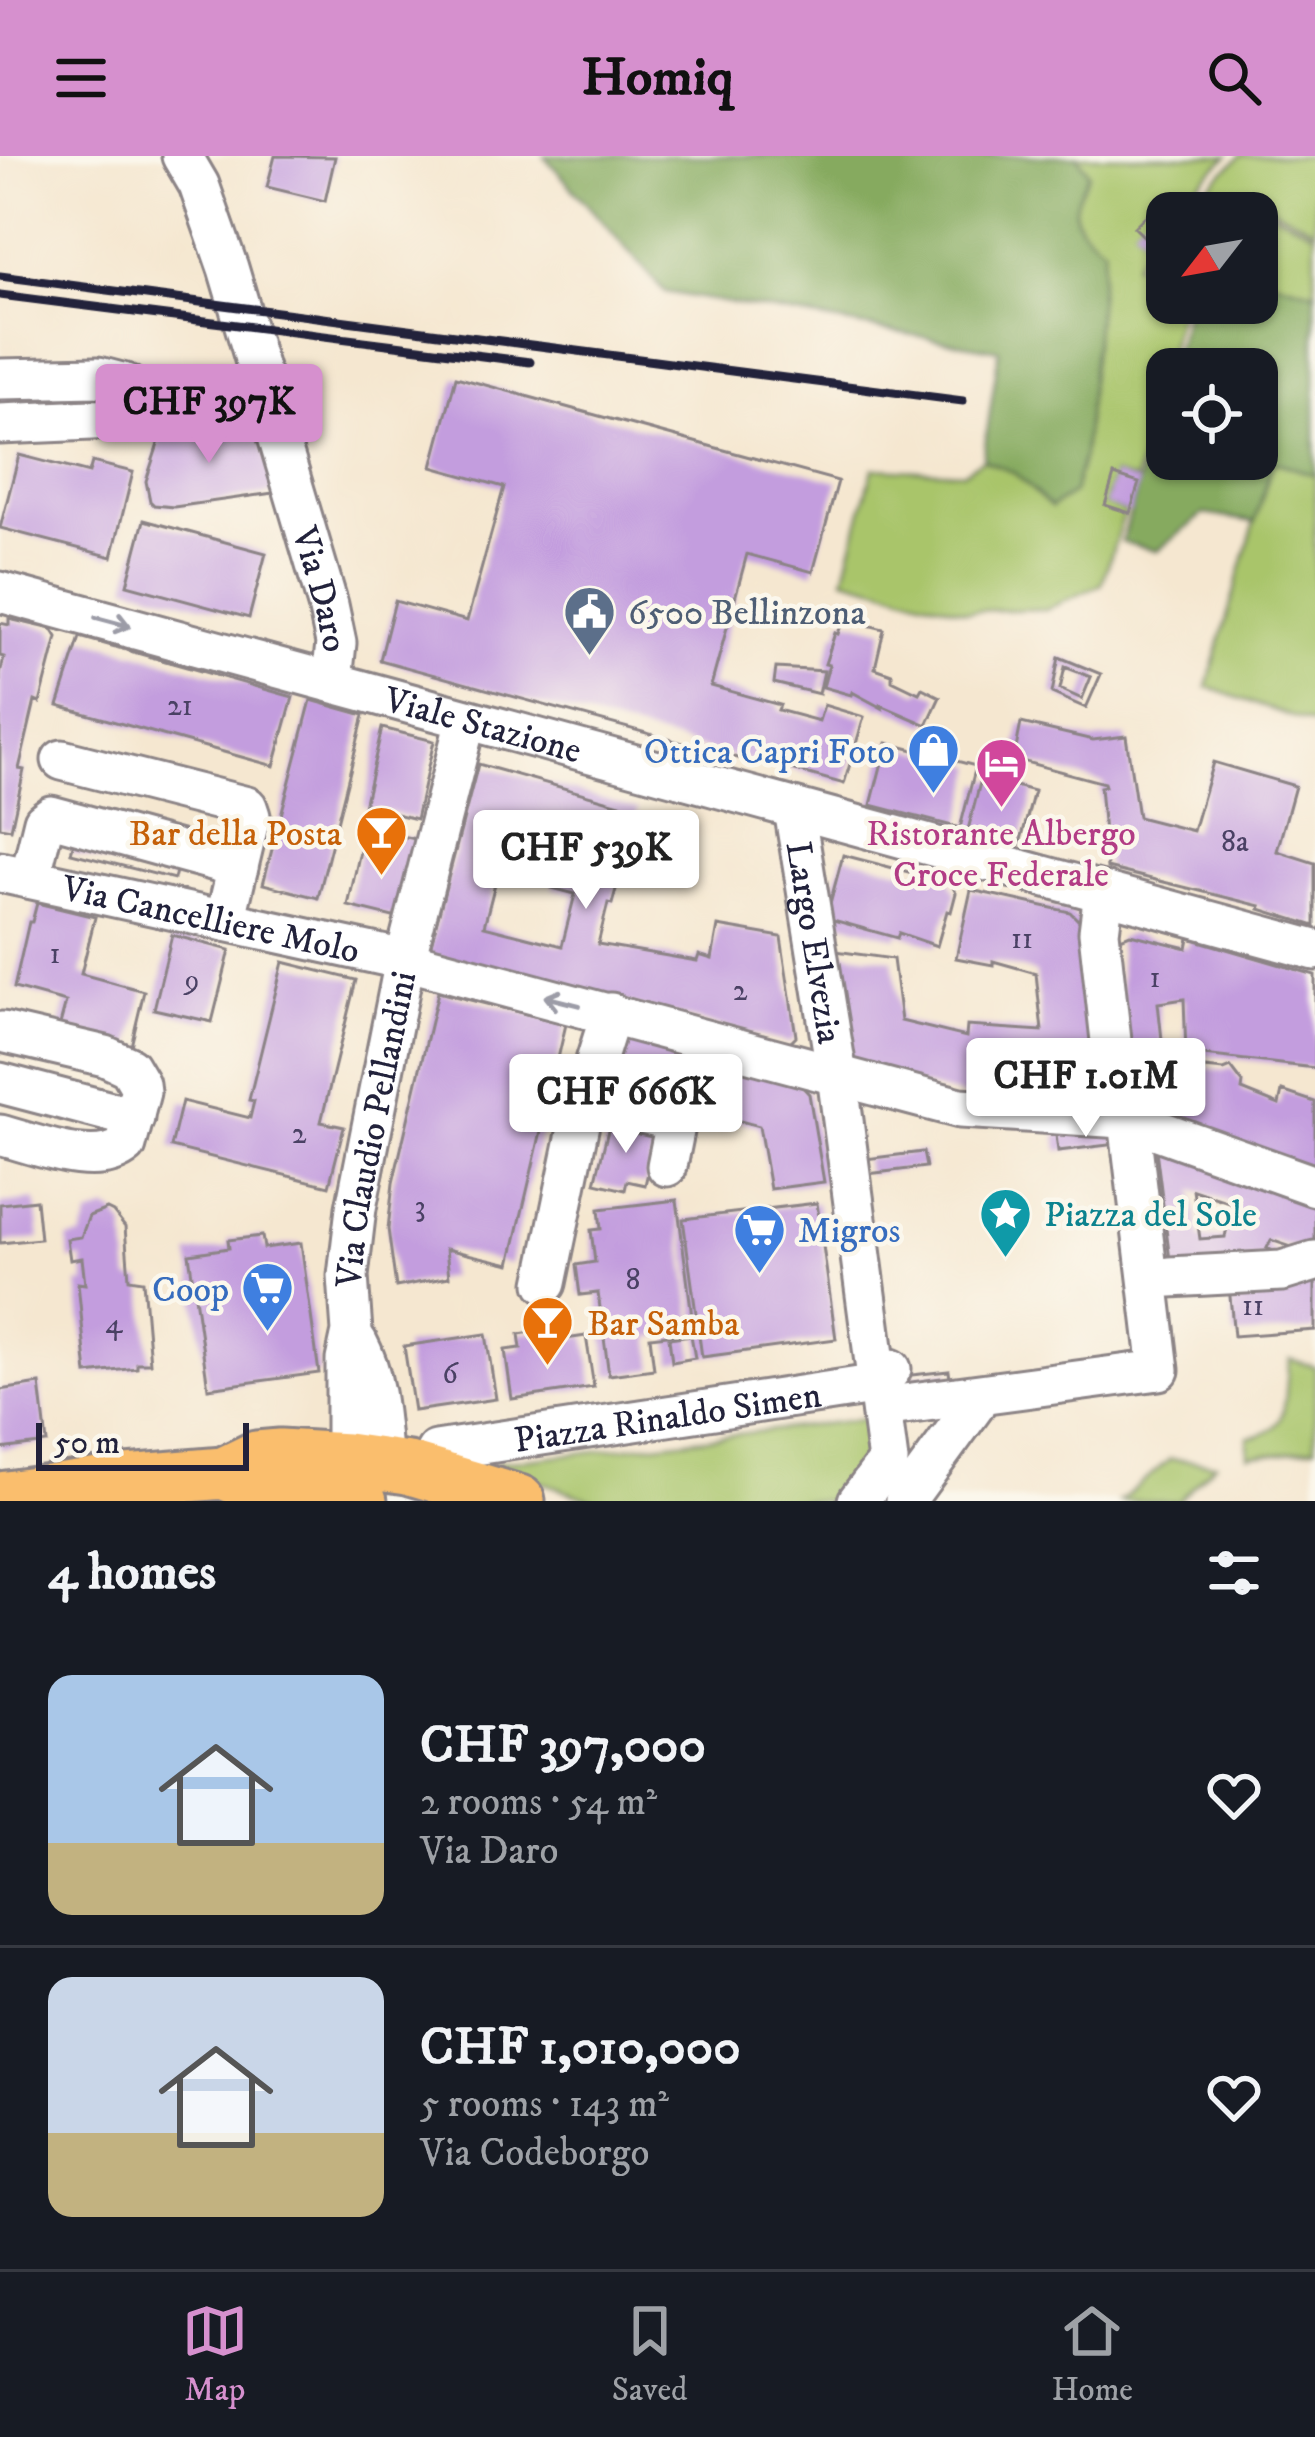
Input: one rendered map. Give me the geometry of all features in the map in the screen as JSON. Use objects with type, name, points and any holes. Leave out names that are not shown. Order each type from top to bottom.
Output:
[{"type":"main road","points":[[0,1498],[224,1473],[257,1457],[348,1460],[431,1473],[519,1501]]},
{"type":"main road","points":[[224,1473],[259,1487],[348,1460]]},
{"type":"street","name":"Via Daro","points":[[182,156],[208,207],[333,625],[332,681]]},
{"type":"street","points":[[0,379],[98,377],[125,385],[161,407]]},
{"type":"street","points":[[0,424],[115,419],[161,407],[267,400]]},
{"type":"street","name":"Viale Stazione","points":[[0,592],[1315,950]]},
{"type":"street","name":"Via Claudio Pellandini","points":[[348,1460],[350,1249],[405,960],[466,720]]},
{"type":"street","points":[[62,760],[247,807],[250,816],[225,921]]},
{"type":"street","name":"Largo Elvezia","points":[[794,809],[837,1075]]},
{"type":"street","points":[[9,880],[44,821],[51,817],[238,867]]},
{"type":"street","name":"Via Cancelliere Molo","points":[[9,880],[405,960],[960,1108],[1133,1121],[1315,1186]]},
{"type":"street","points":[[1104,892],[1099,932],[1115,1077],[1133,1121],[1170,1277],[1184,1387]]},
{"type":"street","points":[[546,1282],[584,1100],[611,1013]]},
{"type":"street","points":[[0,1135],[78,1155],[112,1154],[127,1145],[139,1084],[129,1067],[105,1056],[2,1032]]},
{"type":"street","points":[[837,1075],[884,1387],[889,1460],[858,1501]]},
{"type":"street","points":[[0,1083],[134,1118]]},
{"type":"street","points":[[584,1100],[676,1121],[667,1166]]},
{"type":"street","name":"Piazza Rinaldo Simen","points":[[436,1451],[884,1387],[1159,1370],[1133,1121]]},
{"type":"street","points":[[1170,1277],[1282,1271],[1315,1261]]},
{"type":"street","name":"Via Claudio Pellandini","points":[[348,1460],[374,1392],[352,1332]]},
{"type":"street","points":[[904,1501],[974,1406]]},
{"type":"green space","points":[[544,156],[1077,156],[1089,173],[1075,214],[1083,229],[1104,247],[1083,456],[1073,493],[1051,507],[1014,473],[983,459],[999,350],[665,292]]},
{"type":"green space","points":[[1077,156],[1228,156],[1189,192],[1146,192],[1146,216],[1135,227],[1146,239],[1134,264],[1146,269],[1146,324],[1176,324],[1169,348],[1146,348],[1146,438],[1135,481],[1114,475],[1105,504],[1125,511],[1102,584],[1047,609],[966,611],[844,578],[873,468],[963,472],[983,459],[1014,473],[1051,507],[1086,234],[1074,210],[1089,173]]},
{"type":"green space","points":[[1241,156],[1315,156],[1315,229],[1278,211],[1278,192],[1202,192]]},
{"type":"green space","points":[[1278,215],[1315,233],[1315,292],[1278,282]]},
{"type":"green space","points":[[1278,282],[1315,292],[1315,475],[1278,463],[1278,348],[1176,348],[1182,324],[1278,324]]},
{"type":"green space","points":[[1146,456],[1146,480],[1267,480],[1255,522],[1204,514],[1157,551],[1122,542]]},
{"type":"green space","points":[[1278,463],[1315,475],[1315,725],[1207,687],[1267,480],[1278,480]]},
{"type":"green space","points":[[1290,1359],[1315,1367],[1315,1447],[1248,1455],[1248,1437],[1263,1434],[1280,1419]]},
{"type":"green space","points":[[873,1418],[878,1456],[843,1501],[596,1501],[495,1463]]},
{"type":"green space","points":[[1170,1459],[1215,1463],[1178,1501],[1120,1501]]},
{"type":"building","points":[[275,156],[335,157],[325,201],[267,187]]},
{"type":"building","points":[[1146,215],[1146,239],[1134,227]]},
{"type":"building","points":[[456,377],[838,481],[813,572],[747,554],[711,686],[819,721],[824,705],[864,717],[844,784],[380,660],[395,601],[467,621],[504,487],[432,467]]},
{"type":"building","points":[[99,384],[100,413],[0,417],[0,388]]},
{"type":"building","points":[[254,421],[276,489],[273,493],[174,507],[150,501],[146,481],[162,432]]},
{"type":"building","points":[[19,455],[89,473],[92,462],[133,472],[112,557],[0,528]]},
{"type":"building","points":[[1114,475],[1139,483],[1130,513],[1105,505]]},
{"type":"building","points":[[144,520],[266,553],[249,618],[127,585]]},
{"type":"building","points":[[9,619],[52,629],[57,637],[40,703],[35,701],[11,829],[0,827],[4,657],[0,656],[0,623],[9,625]]},
{"type":"building","points":[[843,619],[884,629],[875,668],[919,693],[922,688],[940,697],[927,725],[852,692],[823,687],[829,665],[825,664]]},
{"type":"building","points":[[80,637],[293,697],[274,766],[58,706]]},
{"type":"building","points":[[1059,657],[1101,674],[1086,708],[1052,693]],"holes":[[[1065,667],[1091,677],[1082,699],[1060,689]]]},
{"type":"building","points":[[776,668],[824,671],[819,694],[774,683]]},
{"type":"building","points":[[311,700],[364,715],[318,898],[263,884]]},
{"type":"building","points":[[1021,723],[1093,740],[1126,736],[1138,817],[1193,831],[1213,762],[1295,786],[1277,851],[1315,863],[1315,926],[1261,906],[1107,868],[1100,787],[1104,783],[1014,759]]},
{"type":"building","points":[[382,728],[434,741],[416,819],[364,806]]},
{"type":"building","points":[[887,743],[976,766],[960,828],[871,805]]},
{"type":"building","points":[[478,764],[638,809],[598,944],[697,961],[699,955],[712,959],[718,926],[781,937],[796,1036],[789,1043],[428,955]],"holes":[[[511,822],[566,837],[552,888],[575,894],[562,946],[484,926]]]},
{"type":"building","name":"Ristorante Albergo Croce Federale","points":[[988,779],[1034,791],[1020,844],[968,830],[980,783],[986,785]]},
{"type":"building","points":[[365,828],[415,839],[397,918],[348,906]]},
{"type":"building","points":[[77,830],[180,855],[174,879],[71,853]]},
{"type":"building","points":[[843,855],[948,878],[956,893],[937,946],[826,918]]},
{"type":"building","points":[[971,890],[1070,912],[1082,924],[1099,1106],[963,1096],[848,1067],[829,950],[893,959],[901,1021],[966,1037],[967,1026],[1042,1031],[1036,973],[993,961],[993,965],[956,958]]},
{"type":"building","points":[[37,903],[95,917],[81,974],[144,991],[131,1046],[59,1028],[66,1002],[14,988]]},
{"type":"building","points":[[1130,934],[1187,948],[1189,938],[1315,975],[1315,1068],[1186,1053],[1184,999],[1158,1003],[1163,1049],[1169,1048],[1168,1061],[1174,1062],[1176,1071],[1203,1074],[1204,1068],[1231,1067],[1243,1083],[1242,1090],[1279,1105],[1282,1091],[1315,1102],[1315,1183],[1129,1103],[1118,939]]},
{"type":"building","points":[[172,935],[230,950],[212,1022],[154,1009]]},
{"type":"building","points":[[283,962],[356,980],[321,1122],[344,1127],[329,1186],[171,1147],[182,1101],[250,1118],[254,1101],[249,1100]]},
{"type":"building","points":[[438,992],[566,1024],[510,1264],[446,1249],[449,1277],[396,1287],[388,1229],[393,1183]]},
{"type":"building","points":[[624,1036],[795,1079],[809,1094],[824,1182],[770,1189],[759,1126],[610,1087]]},
{"type":"building","points":[[610,1122],[657,1133],[645,1185],[627,1181],[625,1190],[595,1183]]},
{"type":"building","points":[[1115,1128],[1117,1144],[1058,1151],[1056,1135]]},
{"type":"building","points":[[1155,1142],[1315,1201],[1315,1255],[1271,1240],[1267,1248],[1280,1254],[1172,1276]],"holes":[[[1193,1190],[1232,1203],[1225,1237],[1200,1239]]]},
{"type":"building","points":[[923,1152],[926,1167],[867,1174],[865,1159]]},
{"type":"building","points":[[36,1200],[40,1239],[0,1243],[0,1204]]},
{"type":"building","points":[[677,1200],[694,1332],[650,1337],[654,1369],[609,1375],[598,1293],[580,1295],[576,1265],[595,1262],[591,1230],[601,1229],[599,1209]]},
{"type":"building","name":"Migros","points":[[817,1203],[836,1339],[702,1357],[683,1219]]},
{"type":"building","points":[[107,1209],[125,1227],[129,1279],[143,1281],[150,1363],[87,1374],[78,1283],[85,1284],[82,1258],[70,1260],[67,1239],[81,1237],[89,1216]]},
{"type":"building","points":[[262,1236],[264,1248],[301,1243],[319,1373],[208,1388],[189,1254],[229,1248],[228,1240]]},
{"type":"building","points":[[1315,1273],[1315,1330],[1234,1336],[1228,1277]]},
{"type":"building","points":[[557,1328],[559,1340],[586,1336],[594,1387],[512,1399],[505,1350],[521,1348],[519,1334]]},
{"type":"building","points":[[486,1334],[496,1399],[414,1411],[404,1346]]},
{"type":"building","points":[[691,1335],[695,1358],[672,1362],[669,1338]]},
{"type":"building","points":[[949,1371],[951,1387],[894,1393],[893,1377]]},
{"type":"building","points":[[40,1384],[47,1443],[0,1449],[0,1390]]},
{"type":"railway","points":[[0,276],[963,401]]},
{"type":"railway","points":[[0,295],[530,362]]},
{"type":"place","name":"6500 Bellinzona","points":[[589,657]]},
{"type":"place","name":"Ottica Capri Foto","points":[[934,796]]},
{"type":"place","name":"Ristorante Albergo Croce Federale","points":[[1001,810]]},
{"type":"place","name":"Bar della Posta","points":[[381,878]]},
{"type":"place","name":"Piazza del Sole","points":[[1005,1259]]},
{"type":"place","name":"Migros","points":[[759,1275]]},
{"type":"place","name":"Coop","points":[[268,1334]]},
{"type":"place","name":"Bar Samba","points":[[548,1368]]}]
